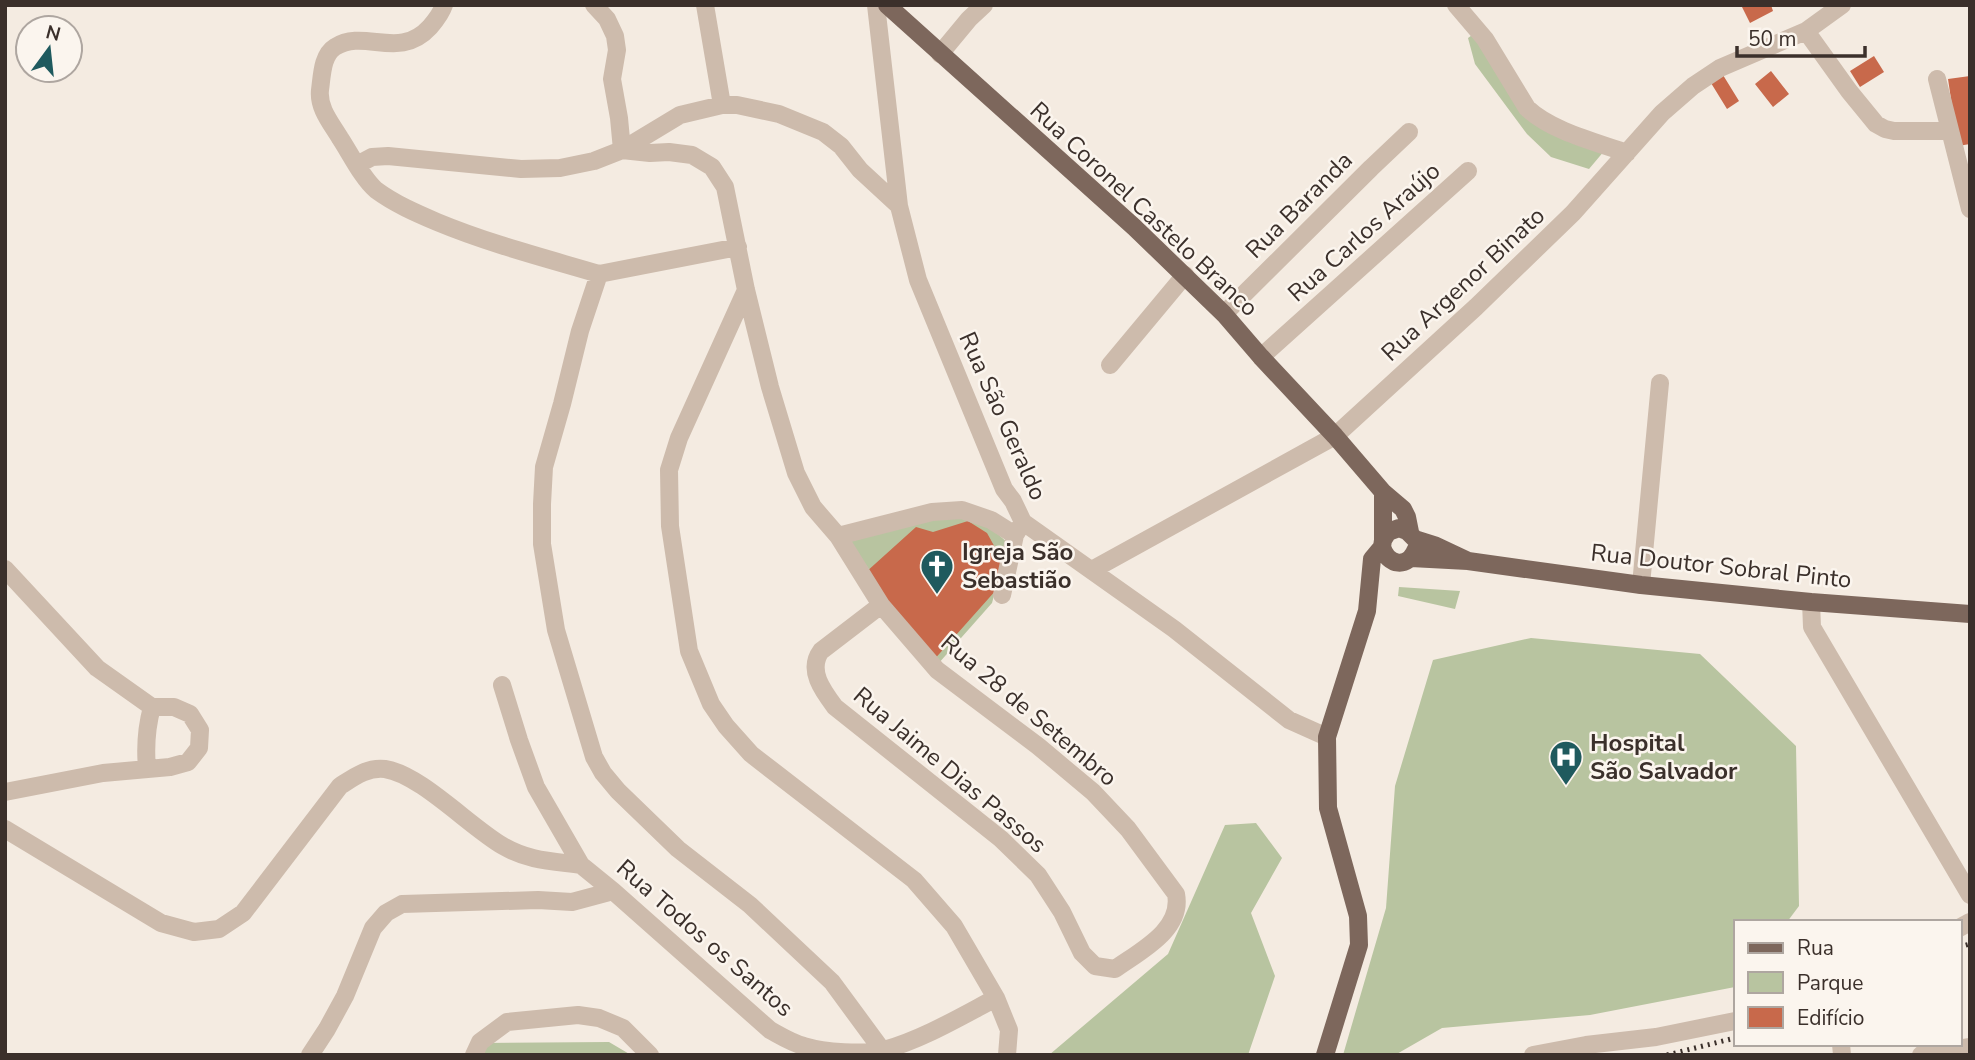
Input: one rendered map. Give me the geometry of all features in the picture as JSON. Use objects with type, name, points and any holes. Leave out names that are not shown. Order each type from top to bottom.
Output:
[{"type":"main road","name":"Rua Coronel Castelo Branco","points":[[887,5],[1185,275],[1224,314],[1383,492],[1403,509],[1412,536]]},
{"type":"main road","points":[[1383,492],[1385,549],[1400,563],[1411,558],[1468,561]]},
{"type":"main road","points":[[1325,1055],[1359,945],[1358,916],[1328,808],[1327,737],[1367,611],[1369,586],[1382,575],[1388,533],[1396,529],[1405,529],[1412,536],[1468,561]]},
{"type":"main road","points":[[1411,558],[1415,552],[1412,536]]},
{"type":"main road","name":"Rua Doutor Sobral Pinto","points":[[1468,561],[1642,585],[1900,610],[1970,614]]},
{"type":"street","points":[[444,5],[441,15],[422,36],[409,42],[346,42],[333,48],[324,63],[319,100],[357,165],[375,189],[407,209],[473,237],[599,274],[738,247]]},
{"type":"street","points":[[594,5],[607,19],[615,36],[617,50],[612,79],[622,150]]},
{"type":"street","points":[[705,5],[723,105]]},
{"type":"street","name":"Rua São Geraldo","points":[[876,5],[899,206],[918,280],[1004,489],[1013,501],[1019,528],[1092,570],[1174,629],[1289,720],[1327,737]]},
{"type":"street","points":[[940,54],[984,5]]},
{"type":"street","points":[[1456,5],[1485,39],[1534,115],[1579,136],[1627,153]]},
{"type":"street","name":"Rua Argenor Binato","points":[[1092,570],[1335,436],[1573,214],[1662,113],[1707,76],[1806,31],[1842,5]]},
{"type":"street","points":[[1806,31],[1849,92],[1876,124],[1894,131],[1950,131]]},
{"type":"street","points":[[1937,79],[1970,206]]},
{"type":"street","points":[[357,165],[372,157],[388,156],[521,169],[559,168],[594,161],[622,150],[680,115],[723,105],[737,105],[779,114],[823,132],[841,146],[860,170],[899,206]]},
{"type":"street","name":"Rua Baranda","points":[[1224,314],[1409,132]]},
{"type":"street","name":"Rua 28 de Setembro","points":[[622,150],[692,155],[712,167],[725,187],[770,387],[796,473],[813,507],[838,536],[881,605],[937,670],[1038,746],[1093,792],[1128,830],[1176,894],[1178,904],[1173,919],[1154,941],[1115,969],[1095,966],[1082,953]]},
{"type":"street","name":"Rua Carlos Araújo","points":[[1261,357],[1468,171]]},
{"type":"street","points":[[599,274],[579,331],[544,467],[542,504],[542,544],[556,630],[594,757],[618,791],[678,849],[750,905],[832,982],[882,1051]]},
{"type":"street","points":[[1110,365],[1185,275]]},
{"type":"street","points":[[746,289],[679,438],[670,470],[670,526],[689,651],[711,704],[751,754],[914,880],[954,926],[996,998],[1009,1030],[1007,1055]]},
{"type":"street","points":[[1642,585],[1660,383]]},
{"type":"street","points":[[838,536],[932,512],[962,510],[1019,528],[1002,595]]},
{"type":"street","points":[[5,569],[97,668],[152,708],[174,707],[190,714],[200,730],[199,747],[188,762],[170,767],[103,773],[5,792]]},
{"type":"street","points":[[1811,602],[1812,628],[1970,895]]},
{"type":"street","name":"Rua Jaime Dias Passos","points":[[881,605],[821,650],[816,662],[817,682],[835,707],[1001,838],[1038,875],[1062,912],[1082,953]]},
{"type":"street","name":"Rua Todos os Santos","points":[[502,685],[536,786],[581,866],[770,1030],[800,1045],[818,1050],[882,1051],[936,1030],[996,998]]},
{"type":"street","points":[[147,768],[145,735],[152,708]]},
{"type":"street","name":"Rua Todos os Santos","points":[[5,828],[161,923],[194,932],[219,929],[243,913],[340,786],[360,772],[384,769],[410,779],[500,845],[525,857],[581,866]]},
{"type":"street","points":[[310,1055],[345,996],[373,928],[386,913],[402,904],[538,900],[572,902],[613,891]]},
{"type":"street","points":[[474,1055],[480,1042],[507,1022],[578,1015],[599,1018],[623,1028],[650,1055]]},
{"type":"street","points":[[1533,1055],[1586,1045],[1656,1037],[1734,1021]]},
{"type":"street","points":[[1921,1055],[1970,1047]]},
{"type":"green space","points":[[1475,33],[1530,114],[1605,150],[1589,169],[1551,157],[1527,134],[1475,64],[1468,38]]},
{"type":"green space","name":"Igreja São Sebastião","points":[[952,513],[992,529],[1008,543],[992,603],[938,664],[849,542]]},
{"type":"green space","points":[[1399,587],[1460,591],[1455,609],[1398,596]]},
{"type":"green space","points":[[1531,638],[1700,654],[1796,746],[1799,906],[1788,920],[1734,920],[1734,987],[1590,1015],[1442,1028],[1395,1055],[1343,1055],[1386,908],[1395,786],[1433,660]]},
{"type":"green space","points":[[1256,823],[1282,858],[1251,913],[1275,976],[1248,1055],[1049,1055],[1168,954],[1225,825]]},
{"type":"green space","points":[[609,1042],[631,1055],[485,1055],[481,1043]]},
{"type":"building","points":[[1741,5],[1771,5],[1773,11],[1750,23]]},
{"type":"building","points":[[1874,56],[1884,72],[1860,87],[1850,71]]},
{"type":"building","points":[[1771,71],[1789,94],[1773,107],[1755,84]]},
{"type":"building","points":[[1723,75],[1739,101],[1727,109],[1711,83]]},
{"type":"building","points":[[1970,76],[1970,144],[1958,146],[1948,79]]},
{"type":"building","name":"Igreja São Sebastião","points":[[968,521],[987,533],[1002,560],[997,589],[932,662],[865,573],[916,527],[933,532]]},
{"type":"railway","points":[[1961,946],[1970,944]]},
{"type":"railway","points":[[1667,1055],[1734,1038]]},
{"type":"place","name":"Igreja São Sebastião","points":[[937,596]]},
{"type":"place","name":"Hospital São Salvador","points":[[1566,787]]}]
